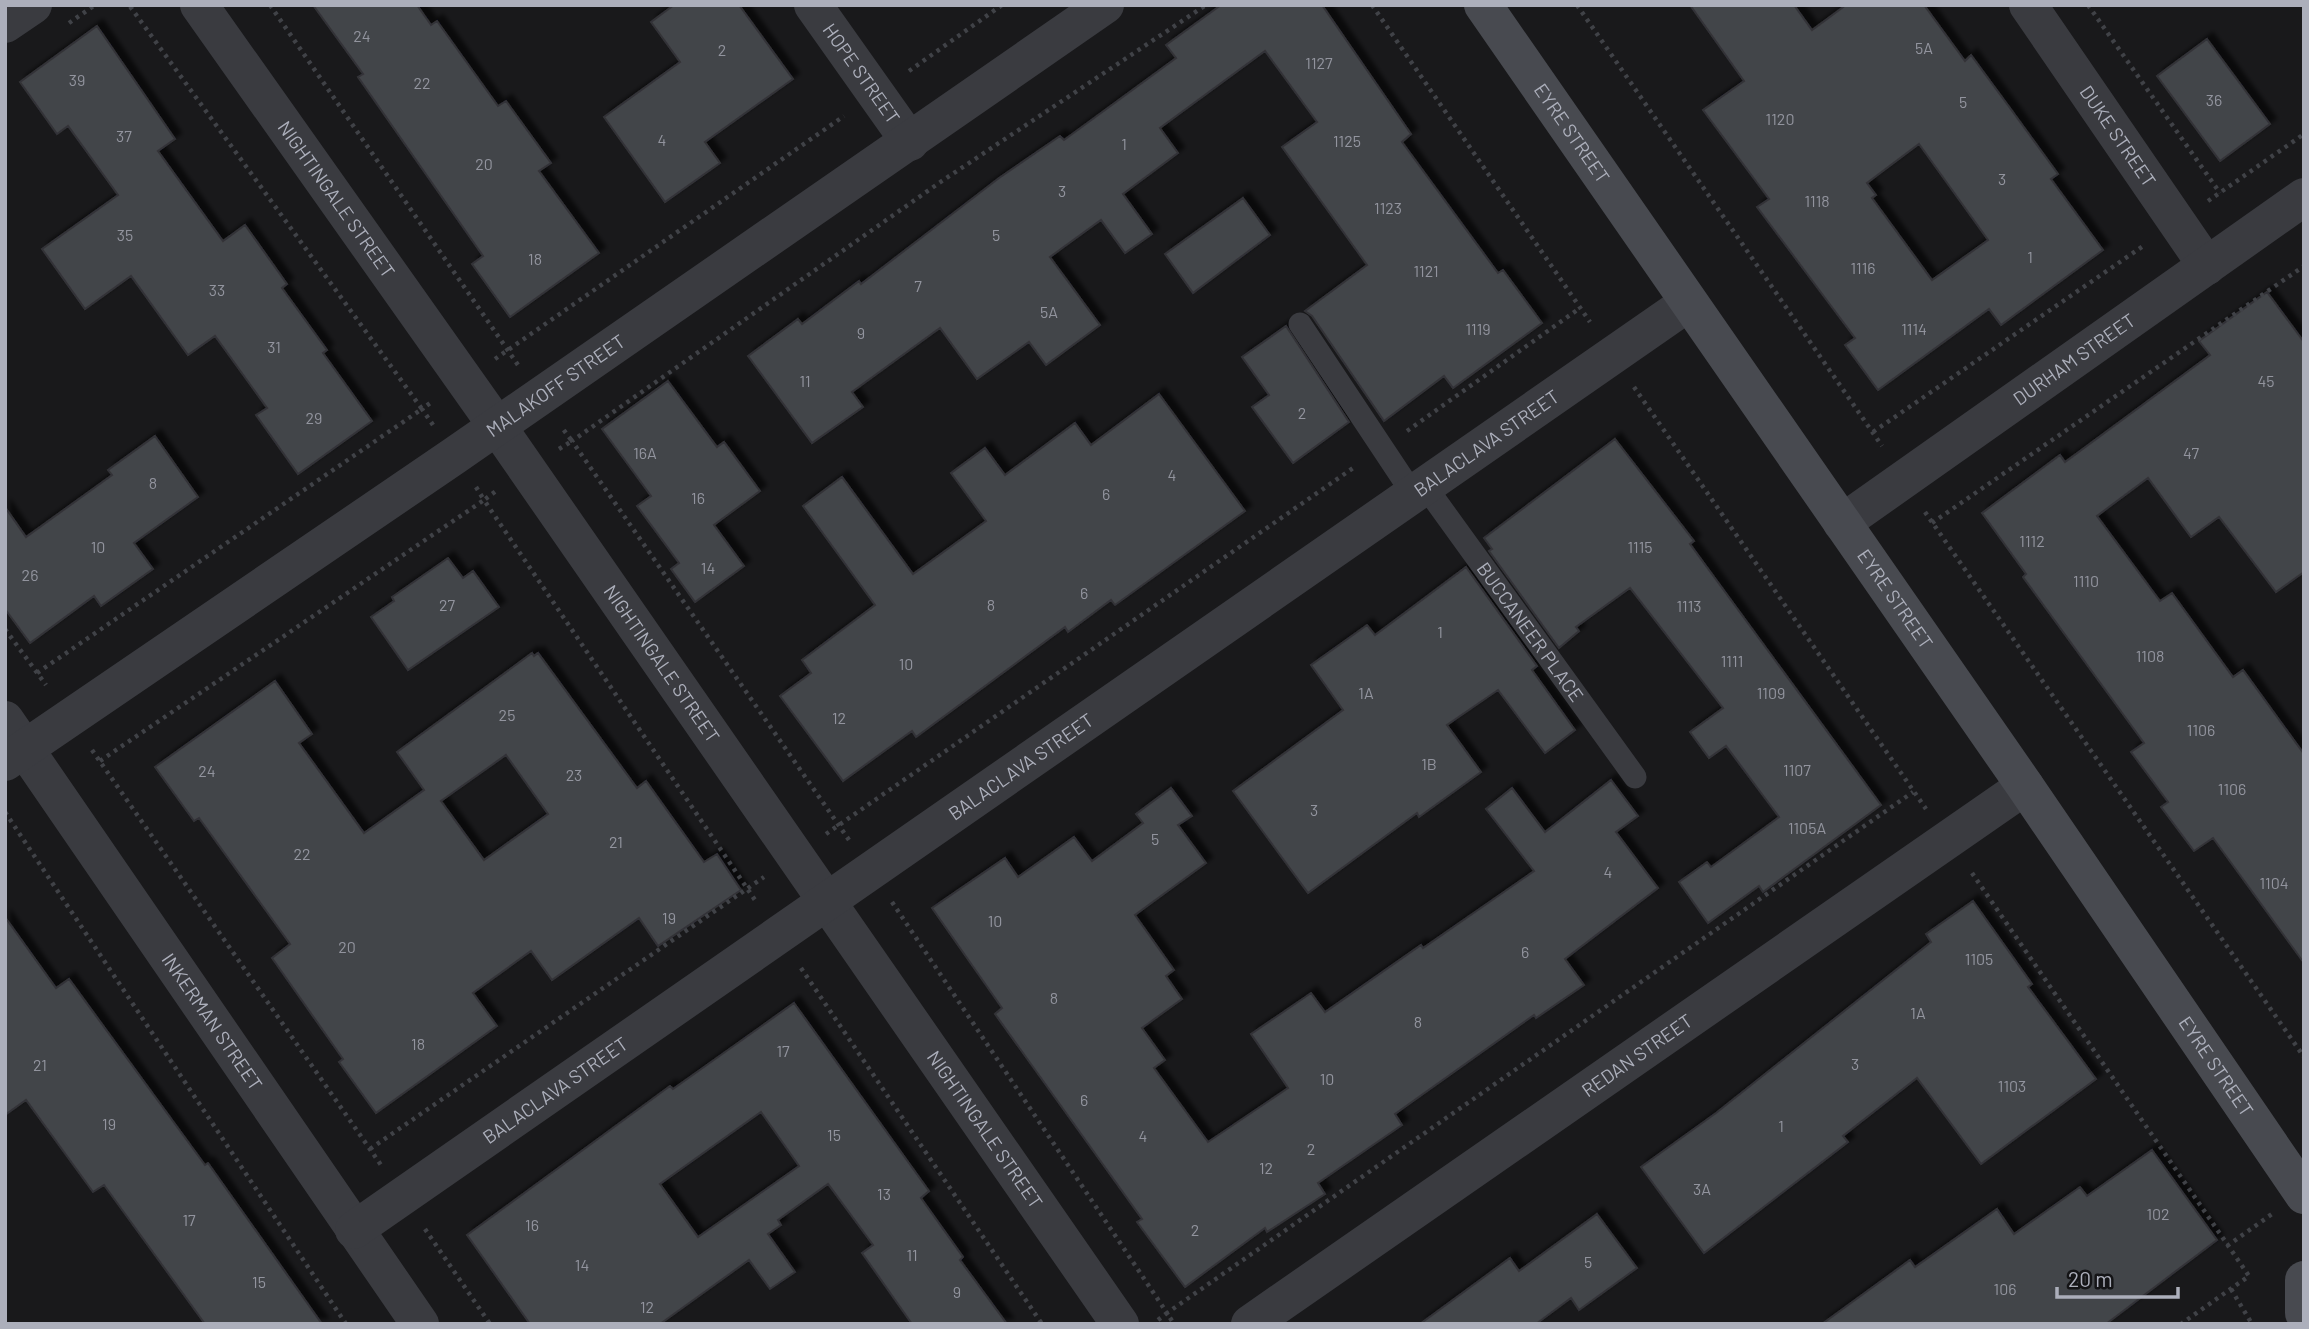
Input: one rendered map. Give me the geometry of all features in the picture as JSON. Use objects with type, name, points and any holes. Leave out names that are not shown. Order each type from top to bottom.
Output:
[{"type":"main road","name":"EYRE STREET","points":[[1483,5],[2025,786],[2303,1194]]},
{"type":"main road","points":[[2304,1280],[2304,1313]]},
{"type":"street","points":[[5,24],[33,5]]},
{"type":"street","name":"NIGHTINGALE STREET","points":[[199,5],[497,426],[1120,1324]]},
{"type":"street","name":"HOPE STREET","points":[[813,5],[910,142]]},
{"type":"street","name":"MALAKOFF STREET","points":[[12,743],[497,426],[1105,5]]},
{"type":"street","name":"DUKE STREET","points":[[2028,5],[2207,266]]},
{"type":"street","name":"DURHAM STREET","points":[[1842,523],[2304,197]]},
{"type":"street","name":"BALACLAVA STREET","points":[[354,1230],[1688,303]]},
{"type":"street","name":"INKERMAN STREET","points":[[12,743],[420,1324]]},
{"type":"street","name":"REDAN STREET","points":[[1250,1324],[2025,786]]},
{"type":"lane","name":"BUCCANEER PLACE","points":[[1300,324],[1382,448],[1419,490],[1635,778]]},
{"type":"path","points":[[5,629],[37,673],[422,409],[129,5]]},
{"type":"path","points":[[270,5],[508,350],[1002,5]]},
{"type":"path","points":[[1174,1324],[839,826],[572,441],[939,183],[1206,5]]},
{"type":"path","points":[[1372,5],[2249,1276],[2181,1324]]},
{"type":"path","points":[[1577,5],[1873,432],[2304,134]]},
{"type":"path","points":[[2088,5],[2220,193]]},
{"type":"path","points":[[2304,266],[1932,523],[2304,1057]]},
{"type":"path","points":[[1042,1324],[747,888],[484,500],[100,761],[370,1149],[747,888],[839,826],[1580,308]]},
{"type":"path","points":[[1153,1324],[1913,792]]},
{"type":"path","points":[[5,812],[346,1324]]},
{"type":"path","points":[[2227,1246],[2303,1194]]},
{"type":"path","points":[[437,1246],[490,1324]]},
{"type":"path","points":[[2231,1289],[2252,1324]]},
{"type":"building","points":[[313,5],[417,5],[431,25],[437,21],[498,106],[506,101],[551,163],[539,171],[599,253],[510,317],[472,264],[483,256],[358,77],[363,74]]},
{"type":"building","points":[[674,5],[739,5],[793,79],[705,142],[720,163],[665,202],[604,117],[680,62],[651,22]]},
{"type":"building","points":[[1221,5],[1322,5],[1411,134],[1402,142],[1498,273],[1503,270],[1542,323],[1453,388],[1444,376],[1384,421],[1312,316],[1305,311],[1367,265],[1282,147],[1317,122],[1265,51],[1160,128],[1178,153],[1123,194],[1152,234],[1125,253],[1101,220],[1050,257],[1100,325],[1046,365],[1029,342],[977,379],[940,328],[852,392],[863,407],[812,443],[748,356],[798,319],[802,324],[859,281],[861,284],[999,178],[1060,136],[1064,140],[1176,58],[1166,45]]},
{"type":"building","points":[[1690,5],[1794,5],[1812,30],[1846,5],[1924,5],[1965,61],[1971,55],[2010,108],[2058,174],[2051,179],[2103,250],[2001,325],[1989,309],[1878,390],[1845,345],[1855,338],[1757,207],[1769,199],[1703,110],[1744,81]],"holes":[[[1919,144],[1988,240],[1932,280],[1872,198],[1876,195],[1867,183]]]},
{"type":"building","points":[[97,26],[175,139],[158,151],[223,241],[245,225],[287,284],[282,288],[327,350],[323,353],[372,421],[298,474],[256,415],[267,408],[215,336],[188,355],[131,276],[85,309],[42,249],[118,195],[68,126],[57,134],[20,82]]},
{"type":"building","points":[[2207,39],[2270,124],[2220,161],[2157,76]]},
{"type":"building","points":[[1243,198],[1270,235],[1193,293],[1165,254]]},
{"type":"building","points":[[2267,292],[2304,342],[2304,572],[2276,592],[2219,517],[2191,537],[2148,478],[2097,516],[2160,601],[2172,593],[2233,677],[2243,670],[2304,754],[2304,963],[2213,838],[2194,851],[2161,807],[2168,802],[2131,752],[2144,743],[2023,577],[2026,574],[1982,513],[2060,455],[2065,462],[2210,355],[2199,341]]},
{"type":"building","points":[[1286,326],[1349,422],[1293,463],[1252,407],[1269,395],[1242,357]]},
{"type":"building","points":[[668,381],[717,447],[724,442],[760,491],[714,525],[744,566],[695,602],[671,569],[679,563],[637,506],[651,496],[602,429]]},
{"type":"building","points":[[1159,394],[1245,511],[1115,605],[1111,600],[1068,632],[1065,627],[916,737],[912,731],[843,781],[780,696],[811,673],[802,660],[875,605],[803,506],[842,477],[913,574],[986,521],[951,473],[985,448],[1005,475],[1075,423],[1091,445]]},
{"type":"building","points":[[155,436],[198,497],[134,543],[153,569],[101,606],[94,596],[30,643],[5,609],[5,507],[26,537],[112,475],[108,470]]},
{"type":"building","points":[[1615,439],[1694,541],[1690,544],[1881,805],[1763,892],[1759,886],[1708,923],[1679,882],[1707,862],[1711,867],[1779,817],[1726,746],[1709,758],[1690,732],[1723,708],[1630,588],[1576,627],[1579,631],[1559,648],[1489,551],[1492,549],[1484,538]]},
{"type":"building","points":[[448,558],[463,578],[473,571],[499,607],[408,670],[371,617],[394,601],[392,597]]},
{"type":"building","points":[[1466,567],[1537,666],[1532,670],[1575,730],[1545,753],[1498,690],[1447,725],[1481,772],[1419,817],[1417,813],[1308,893],[1233,791],[1343,710],[1311,665],[1367,625],[1375,635]]},
{"type":"building","points":[[532,653],[534,656],[538,653],[637,788],[646,781],[704,862],[717,854],[741,890],[658,946],[639,918],[552,980],[531,951],[473,993],[497,1026],[376,1113],[339,1062],[343,1059],[272,958],[290,944],[199,818],[194,821],[155,767],[275,681],[312,734],[299,743],[364,833],[424,790],[397,752]],"holes":[[[506,755],[548,814],[484,860],[441,801]]]},
{"type":"building","points":[[1611,780],[1638,816],[1616,832],[1658,888],[1565,959],[1584,985],[1536,1018],[1534,1015],[1395,1114],[1402,1125],[1318,1183],[1325,1194],[1267,1232],[1265,1228],[1185,1287],[1137,1222],[1142,1219],[995,1014],[1002,1008],[932,908],[1005,858],[1018,877],[1074,837],[1092,861],[1143,823],[1136,814],[1171,788],[1192,816],[1178,825],[1206,863],[1135,915],[1174,970],[1166,976],[1182,999],[1142,1028],[1165,1060],[1154,1068],[1208,1142],[1288,1088],[1251,1034],[1311,993],[1325,1012],[1534,871],[1486,809],[1512,788],[1545,832]]},
{"type":"building","points":[[1973,901],[2032,984],[2028,987],[2096,1079],[1981,1164],[1917,1078],[1843,1136],[1848,1142],[1704,1253],[1641,1167],[1716,1113],[1931,942],[1926,934]]},
{"type":"building","points":[[5,917],[56,988],[69,979],[205,1165],[208,1163],[322,1324],[205,1324],[104,1185],[93,1192],[26,1100],[5,1115]]},
{"type":"building","points":[[794,1003],[929,1191],[921,1198],[963,1257],[960,1260],[1007,1324],[912,1324],[862,1253],[873,1245],[828,1184],[778,1220],[781,1225],[768,1234],[795,1272],[770,1289],[749,1260],[660,1324],[530,1324],[467,1235],[670,1086],[673,1089]],"holes":[[[761,1112],[799,1166],[698,1237],[660,1184]]]},
{"type":"building","points":[[2152,1150],[2217,1240],[2106,1324],[1822,1324],[1910,1260],[1915,1267],[1997,1209],[2014,1234],[2080,1187],[2087,1196]]},
{"type":"building","points":[[1597,1214],[1637,1268],[1579,1310],[1571,1298],[1536,1324],[1420,1324],[1510,1258],[1519,1271]]}]
